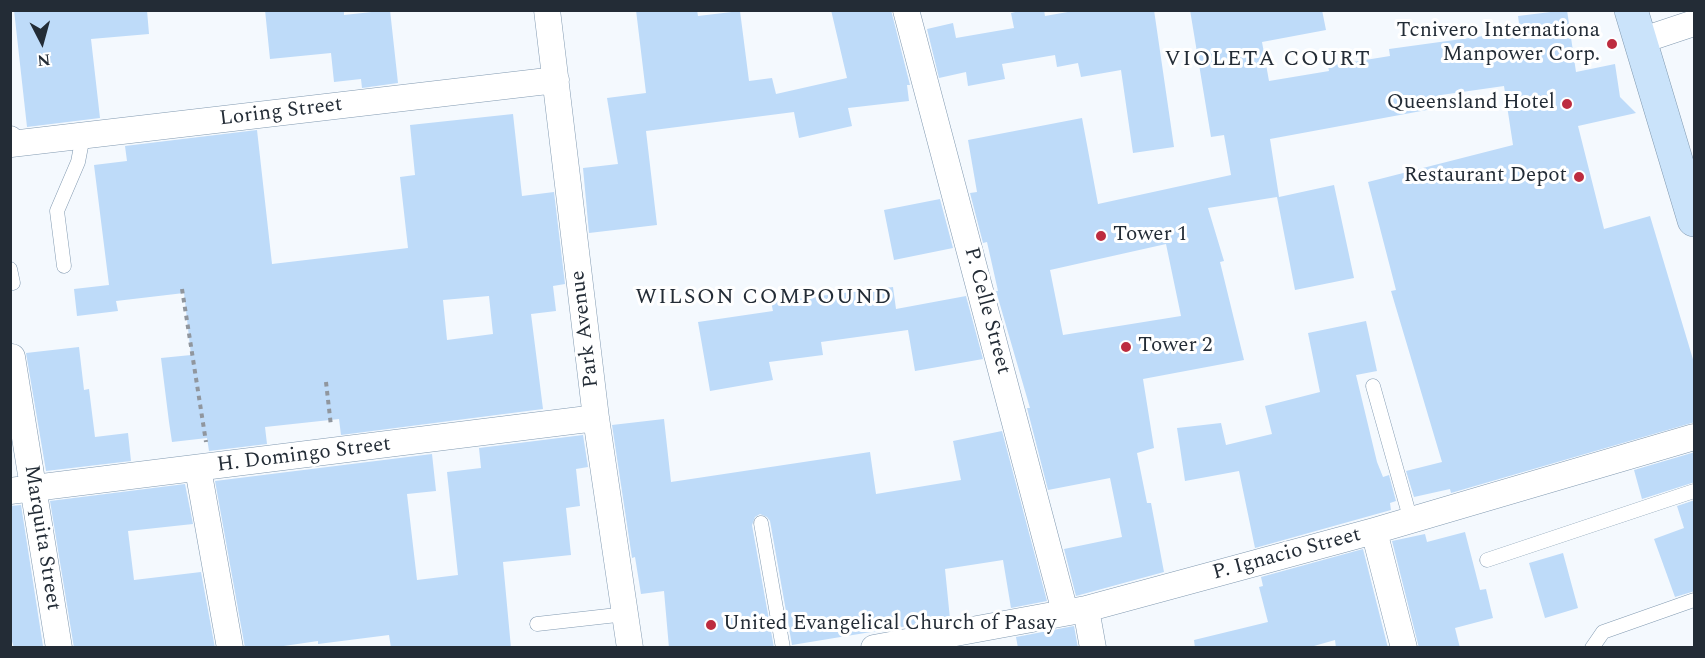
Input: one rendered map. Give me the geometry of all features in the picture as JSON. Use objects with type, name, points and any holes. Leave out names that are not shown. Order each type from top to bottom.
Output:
[{"type":"main road","points":[[1631,10],[1695,220]]},
{"type":"street","name":"Park Avenue","points":[[547,10],[596,418],[630,648]]},
{"type":"street","name":"P. Celle Street","points":[[906,10],[1075,610],[1093,648]]},
{"type":"street","points":[[1640,41],[1695,22]]},
{"type":"street","name":"Loring Street","points":[[11,143],[556,80]]},
{"type":"street","name":"Marquita Street","points":[[12,357],[22,490],[59,648]]},
{"type":"street","name":"H. Domingo Street","points":[[22,490],[596,418]]},
{"type":"street","name":"P. Ignacio Street","points":[[874,648],[1075,610],[1411,521],[1695,437]]},
{"type":"street","points":[[204,468],[230,648]]},
{"type":"street","points":[[1374,531],[1404,648]]},
{"type":"lane","points":[[64,266],[57,211],[78,162],[82,136]]},
{"type":"lane","points":[[1373,386],[1411,521]]},
{"type":"lane","points":[[1487,560],[1695,491]]},
{"type":"lane","points":[[760,523],[783,648]]},
{"type":"lane","points":[[1593,648],[1603,632],[1695,600]]},
{"type":"lane","points":[[537,624],[626,614]]},
{"type":"path","points":[[182,289],[204,468]]},
{"type":"path","points":[[327,382],[334,452]]},
{"type":"building","points":[[14,10],[147,10],[149,34],[91,39],[100,118],[27,127]]},
{"type":"building","points":[[265,10],[344,10],[344,15],[390,10],[398,83],[362,88],[361,79],[334,82],[331,53],[270,59]]},
{"type":"building","points":[[636,10],[697,10],[698,16],[740,11],[749,81],[772,78],[776,94],[847,78],[831,10],[891,10],[910,85],[907,85],[909,101],[848,108],[852,126],[799,138],[794,112],[646,131],[657,225],[589,233],[583,168],[618,164],[607,98],[646,93]]},
{"type":"building","points":[[1024,10],[1044,10],[1045,16],[1079,10],[1154,10],[1174,147],[1133,153],[1121,70],[1081,77],[1078,63],[1057,67],[1055,55],[1002,64],[1005,79],[968,86],[966,72],[939,78],[927,29],[953,23],[956,38],[1014,28],[1011,13]]},
{"type":"building","points":[[1190,10],[1322,10],[1326,30],[1262,42],[1269,81],[1329,71],[1328,66],[1390,56],[1389,49],[1520,31],[1518,16],[1567,10],[1576,72],[1615,64],[1620,97],[1636,113],[1578,126],[1604,229],[1650,216],[1695,366],[1695,422],[1451,493],[1450,489],[1414,497],[1406,471],[1442,462],[1391,291],[1396,290],[1368,182],[1513,145],[1504,86],[1441,95],[1443,107],[1270,139],[1279,197],[1334,185],[1354,278],[1295,290],[1277,197],[1208,208],[1224,261],[1220,262],[1244,360],[1143,379],[1154,448],[1137,453],[1147,503],[1151,503],[1164,572],[1076,596],[1064,549],[1122,537],[1110,478],[1048,490],[1027,408],[1030,408],[996,291],[998,291],[987,242],[983,243],[970,193],[977,192],[968,140],[1082,118],[1098,204],[1231,175],[1224,135],[1211,137]],"holes":[[[1166,244],[1181,316],[1063,335],[1050,270]]]},
{"type":"building","points":[[513,114],[522,196],[554,192],[565,284],[553,286],[556,311],[531,314],[543,409],[341,435],[339,419],[265,427],[267,444],[209,451],[207,438],[172,442],[161,358],[191,355],[184,293],[116,301],[118,311],[77,316],[74,289],[109,285],[94,165],[127,161],[125,146],[257,130],[272,264],[408,248],[400,177],[415,175],[410,125]],"holes":[[[489,296],[493,334],[447,340],[443,300]]]},
{"type":"building","points":[[940,199],[953,248],[894,260],[884,210]]},
{"type":"building","points":[[893,287],[896,309],[966,296],[983,359],[915,371],[908,330],[821,342],[823,355],[769,362],[773,380],[710,391],[698,322],[773,311],[771,302]]},
{"type":"building","points":[[1366,321],[1377,371],[1356,375],[1377,462],[1383,477],[1389,475],[1396,501],[1390,503],[1391,510],[1255,548],[1239,471],[1185,481],[1177,428],[1221,423],[1226,445],[1272,434],[1265,406],[1320,392],[1308,333]]},
{"type":"building","points":[[79,347],[84,390],[89,389],[95,437],[128,433],[131,461],[46,471],[26,353]]},
{"type":"building","points":[[664,419],[671,482],[870,452],[876,494],[961,480],[953,441],[1002,431],[1047,601],[1011,608],[1003,560],[945,569],[950,619],[792,645],[770,521],[760,514],[755,517],[752,525],[774,648],[669,648],[664,591],[641,594],[635,557],[632,558],[612,425]]},
{"type":"building","points":[[583,435],[588,467],[576,469],[580,506],[566,508],[571,555],[503,562],[511,648],[391,648],[389,635],[318,644],[318,641],[270,648],[245,648],[215,481],[432,454],[436,491],[407,494],[417,580],[458,575],[447,472],[481,468],[479,448]]},
{"type":"building","points":[[1695,452],[1695,482],[1642,499],[1634,470]]},
{"type":"building","points":[[185,484],[193,524],[128,531],[134,580],[201,572],[215,648],[74,648],[50,501]]},
{"type":"building","points":[[1695,500],[1695,591],[1675,597],[1654,539],[1684,528],[1677,506]]},
{"type":"building","points":[[21,505],[43,646],[32,648],[14,648],[10,635],[10,506]]},
{"type":"building","points":[[1465,532],[1480,590],[1486,589],[1493,618],[1455,628],[1460,648],[1419,648],[1392,541],[1425,534],[1427,542]]},
{"type":"building","points":[[1363,549],[1388,648],[1336,648],[1335,640],[1307,648],[1195,648],[1194,640],[1268,622],[1259,587],[1263,586],[1261,577]]},
{"type":"building","points":[[1563,553],[1578,608],[1545,618],[1529,563]]},
{"type":"building","points":[[1074,626],[1078,648],[1018,648],[1016,637]]},
{"type":"place","name":"Tcnivero Internationa Manpower Corp.","points":[[1612,44]]},
{"type":"place","name":"Queensland Hotel","points":[[1567,104]]},
{"type":"place","name":"Restaurant Depot","points":[[1579,177]]},
{"type":"place","name":"Tower 1","points":[[1101,236]]},
{"type":"place","name":"Tower 2","points":[[1126,347]]},
{"type":"place","name":"United Evangelical Church of Pasay","points":[[711,625]]},
{"type":"district","name":"VIOLETA COURT","points":[[1268,61]]},
{"type":"district","name":"WILSON COMPOUND","points":[[764,299]]}]
